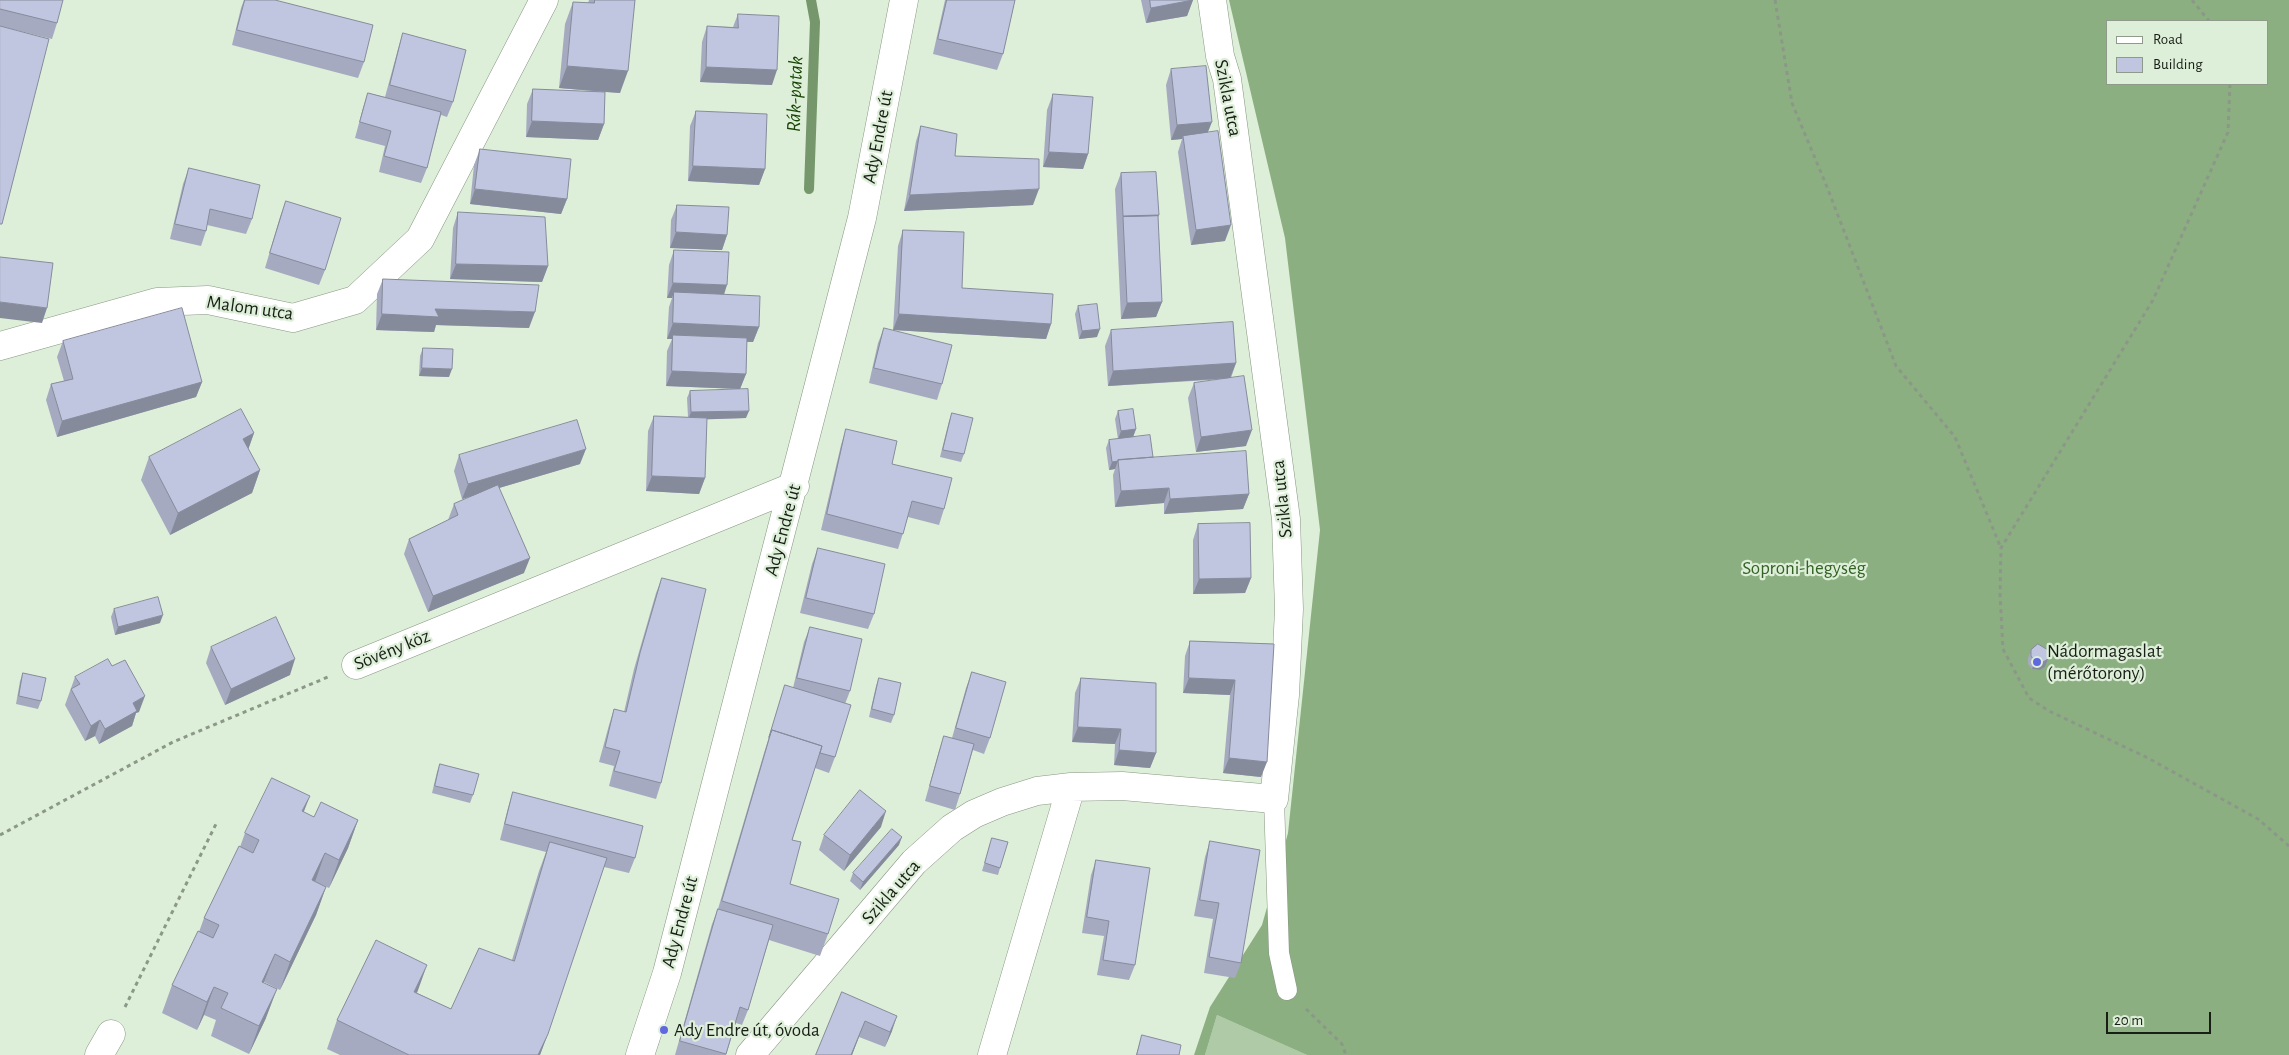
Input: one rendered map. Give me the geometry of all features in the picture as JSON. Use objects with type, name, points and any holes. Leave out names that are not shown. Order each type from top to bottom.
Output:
[{"type":"street","name":"Malom utca","points":[[0,346],[157,302],[208,300],[293,318],[354,300],[420,239],[544,0]]},
{"type":"street","name":"Ady Endre út","points":[[640,1055],[667,973],[862,218],[904,0]]},
{"type":"street","name":"Szikla utca","points":[[750,1055],[914,862],[952,828],[974,814],[1002,802],[1037,791],[1071,788],[1122,786],[1274,798],[1284,696],[1289,609],[1286,519],[1249,232],[1227,79],[1220,56],[1212,0]]},
{"type":"street","name":"Sövény köz","points":[[356,665],[794,486]]},
{"type":"street","points":[[992,1055],[1071,788]]},
{"type":"lane","points":[[1274,798],[1279,953],[1287,990]]},
{"type":"path","points":[[1776,0],[1792,103],[1896,366],[1955,437],[2001,548],[2000,595],[2003,649],[2029,698],[2049,712],[2148,758],[2258,819],[2289,846]]},
{"type":"path","points":[[2192,0],[2209,20]]},
{"type":"path","points":[[2001,548],[2153,300],[2228,132],[2230,85]]},
{"type":"path","name":"Sövény köz","points":[[0,835],[173,742],[356,665]]},
{"type":"path","points":[[105,1045],[216,824]]},
{"type":"path","points":[[1287,990],[1342,1044],[1346,1055]]},
{"type":"green space","name":"Soproni-hegység","points":[[1229,0],[2289,0],[2289,1055],[1307,1055],[1217,1015],[1205,1055],[1194,1055],[1210,1007],[1262,925],[1288,833],[1320,530],[1285,238]]},
{"type":"green space","points":[[1217,1015],[1307,1055],[1205,1055]]},
{"type":"building","points":[[0,0],[63,0],[57,23],[0,9]]},
{"type":"building","points":[[245,0],[275,0],[373,25],[364,62],[237,30]]},
{"type":"building","points":[[595,0],[635,0],[628,71],[567,66],[573,2],[594,3]]},
{"type":"building","points":[[947,0],[1015,0],[1003,54],[938,39]]},
{"type":"building","points":[[1150,0],[1193,0],[1151,8]]},
{"type":"building","points":[[738,14],[779,16],[777,70],[706,67],[707,26],[738,28]]},
{"type":"building","points":[[0,26],[49,39],[2,224],[0,224]]},
{"type":"building","points":[[403,33],[466,50],[453,102],[390,85]]},
{"type":"building","points":[[1206,66],[1212,122],[1177,125],[1171,69]]},
{"type":"building","points":[[533,89],[605,92],[604,124],[532,121]]},
{"type":"building","points":[[368,93],[441,112],[427,168],[384,156],[391,131],[360,122]]},
{"type":"building","points":[[1053,94],[1093,97],[1088,154],[1049,152]]},
{"type":"building","points":[[696,111],[767,114],[765,169],[693,166]]},
{"type":"building","points":[[921,126],[957,134],[955,156],[1039,159],[1039,189],[910,195]]},
{"type":"building","points":[[1218,131],[1231,225],[1196,230],[1183,136]]},
{"type":"building","points":[[480,149],[571,159],[567,199],[475,189]]},
{"type":"building","points":[[189,168],[260,185],[252,219],[210,209],[206,231],[175,224]]},
{"type":"building","points":[[1156,172],[1159,215],[1123,216],[1121,173]]},
{"type":"building","points":[[286,201],[341,218],[325,270],[270,253]]},
{"type":"building","points":[[677,205],[729,207],[727,235],[676,232]]},
{"type":"building","points":[[458,212],[545,217],[548,266],[456,264]]},
{"type":"building","points":[[1158,216],[1162,302],[1127,303],[1123,217]]},
{"type":"building","points":[[903,230],[964,232],[962,288],[1053,294],[1051,324],[899,314]]},
{"type":"building","points":[[674,250],[729,252],[727,285],[673,283]]},
{"type":"building","points":[[0,257],[53,263],[47,308],[0,302]]},
{"type":"building","points":[[383,279],[539,285],[535,312],[435,309],[439,317],[382,314]]},
{"type":"building","points":[[674,292],[760,296],[759,327],[673,323]]},
{"type":"building","points":[[1097,304],[1100,329],[1082,331],[1078,306]]},
{"type":"building","points":[[182,308],[202,382],[62,421],[51,384],[73,379],[63,341]]},
{"type":"building","points":[[1233,322],[1236,363],[1113,371],[1111,330]]},
{"type":"building","points":[[884,328],[952,345],[942,384],[874,368]]},
{"type":"building","points":[[673,335],[747,338],[746,374],[672,371]]},
{"type":"building","points":[[423,348],[453,349],[452,369],[422,368]]},
{"type":"building","points":[[1244,376],[1252,430],[1201,437],[1194,383]]},
{"type":"building","points":[[748,389],[749,411],[691,412],[690,391]]},
{"type":"building","points":[[241,409],[254,433],[243,439],[260,470],[178,513],[149,457]]},
{"type":"building","points":[[1133,409],[1136,429],[1121,431],[1118,411]]},
{"type":"building","points":[[952,413],[973,418],[964,454],[943,450]]},
{"type":"building","points":[[654,416],[707,418],[705,478],[652,476]]},
{"type":"building","points":[[577,420],[586,449],[468,484],[459,455]]},
{"type":"building","points":[[846,429],[897,441],[892,464],[952,478],[944,509],[912,501],[903,534],[827,514]]},
{"type":"building","points":[[1150,435],[1153,457],[1112,462],[1109,440]]},
{"type":"building","points":[[1246,451],[1249,494],[1170,499],[1169,488],[1121,491],[1118,460]]},
{"type":"building","points":[[498,485],[530,558],[433,596],[409,539],[458,515],[454,504]]},
{"type":"building","points":[[1250,523],[1251,578],[1199,579],[1198,524]]},
{"type":"building","points":[[818,548],[885,564],[874,614],[806,598]]},
{"type":"building","points":[[662,578],[706,589],[661,783],[614,771],[620,751],[605,747],[614,709],[626,712],[640,653]]},
{"type":"building","points":[[158,597],[163,615],[118,627],[114,609]]},
{"type":"building","points":[[276,617],[295,659],[231,689],[211,647]]},
{"type":"building","points":[[810,627],[862,639],[850,691],[797,678]]},
{"type":"building","points":[[1190,641],[1274,644],[1267,762],[1229,758],[1235,680],[1189,678]]},
{"type":"building","points":[[2038,644],[2048,650],[2048,659],[2043,662],[2035,661],[2031,656],[2031,650]]},
{"type":"building","points":[[108,659],[112,666],[125,660],[145,696],[133,703],[137,711],[105,729],[100,720],[91,726],[71,689],[80,684],[75,677]]},
{"type":"building","points":[[972,672],[1006,682],[990,738],[956,728]]},
{"type":"building","points":[[23,673],[46,678],[41,701],[19,696]]},
{"type":"building","points":[[879,678],[901,683],[894,715],[872,709]]},
{"type":"building","points":[[1081,678],[1156,683],[1156,753],[1119,750],[1121,729],[1078,727]]},
{"type":"building","points":[[785,685],[851,705],[835,757],[820,753],[822,746],[772,730],[769,737]]},
{"type":"building","points":[[772,730],[822,746],[792,840],[801,842],[790,884],[839,899],[828,934],[722,901]]},
{"type":"building","points":[[944,736],[974,744],[960,794],[930,786]]},
{"type":"building","points":[[440,764],[479,774],[473,795],[435,786]]},
{"type":"building","points":[[272,778],[310,796],[302,811],[314,817],[321,802],[358,820],[339,860],[325,853],[312,880],[326,887],[290,962],[275,954],[262,982],[277,989],[259,1026],[221,1008],[228,993],[214,987],[207,1002],[172,985],[198,931],[213,938],[219,925],[204,918],[239,846],[253,853],[259,840],[245,833]]},
{"type":"building","points":[[860,790],[886,811],[850,855],[824,835]]},
{"type":"building","points":[[513,792],[643,826],[635,858],[505,824]]},
{"type":"building","points":[[892,829],[902,837],[863,882],[853,873]]},
{"type":"building","points":[[992,838],[1008,842],[1000,868],[985,863]]},
{"type":"building","points":[[1210,841],[1260,850],[1241,963],[1209,957],[1219,903],[1200,900]]},
{"type":"building","points":[[550,842],[607,858],[548,1034],[538,1055],[409,1055],[337,1020],[376,940],[427,965],[414,992],[451,1009],[479,948],[514,961]]},
{"type":"building","points":[[1096,860],[1150,868],[1135,965],[1103,960],[1109,921],[1087,917]]},
{"type":"building","points":[[718,909],[773,925],[748,1010],[740,1007],[726,1054],[680,1041]]},
{"type":"building","points":[[842,992],[897,1016],[890,1032],[865,1021],[851,1055],[816,1055]]},
{"type":"building","points":[[1142,1035],[1181,1045],[1179,1055],[1137,1055]]},
{"type":"waterway","name":"Rák-patak","points":[[809,189],[815,22],[811,0]]},
{"type":"place","name":"Nádormagaslat (mérőtorony)","points":[[2037,662]]},
{"type":"place","name":"Ady Endre út, óvoda","points":[[664,1030]]}]
